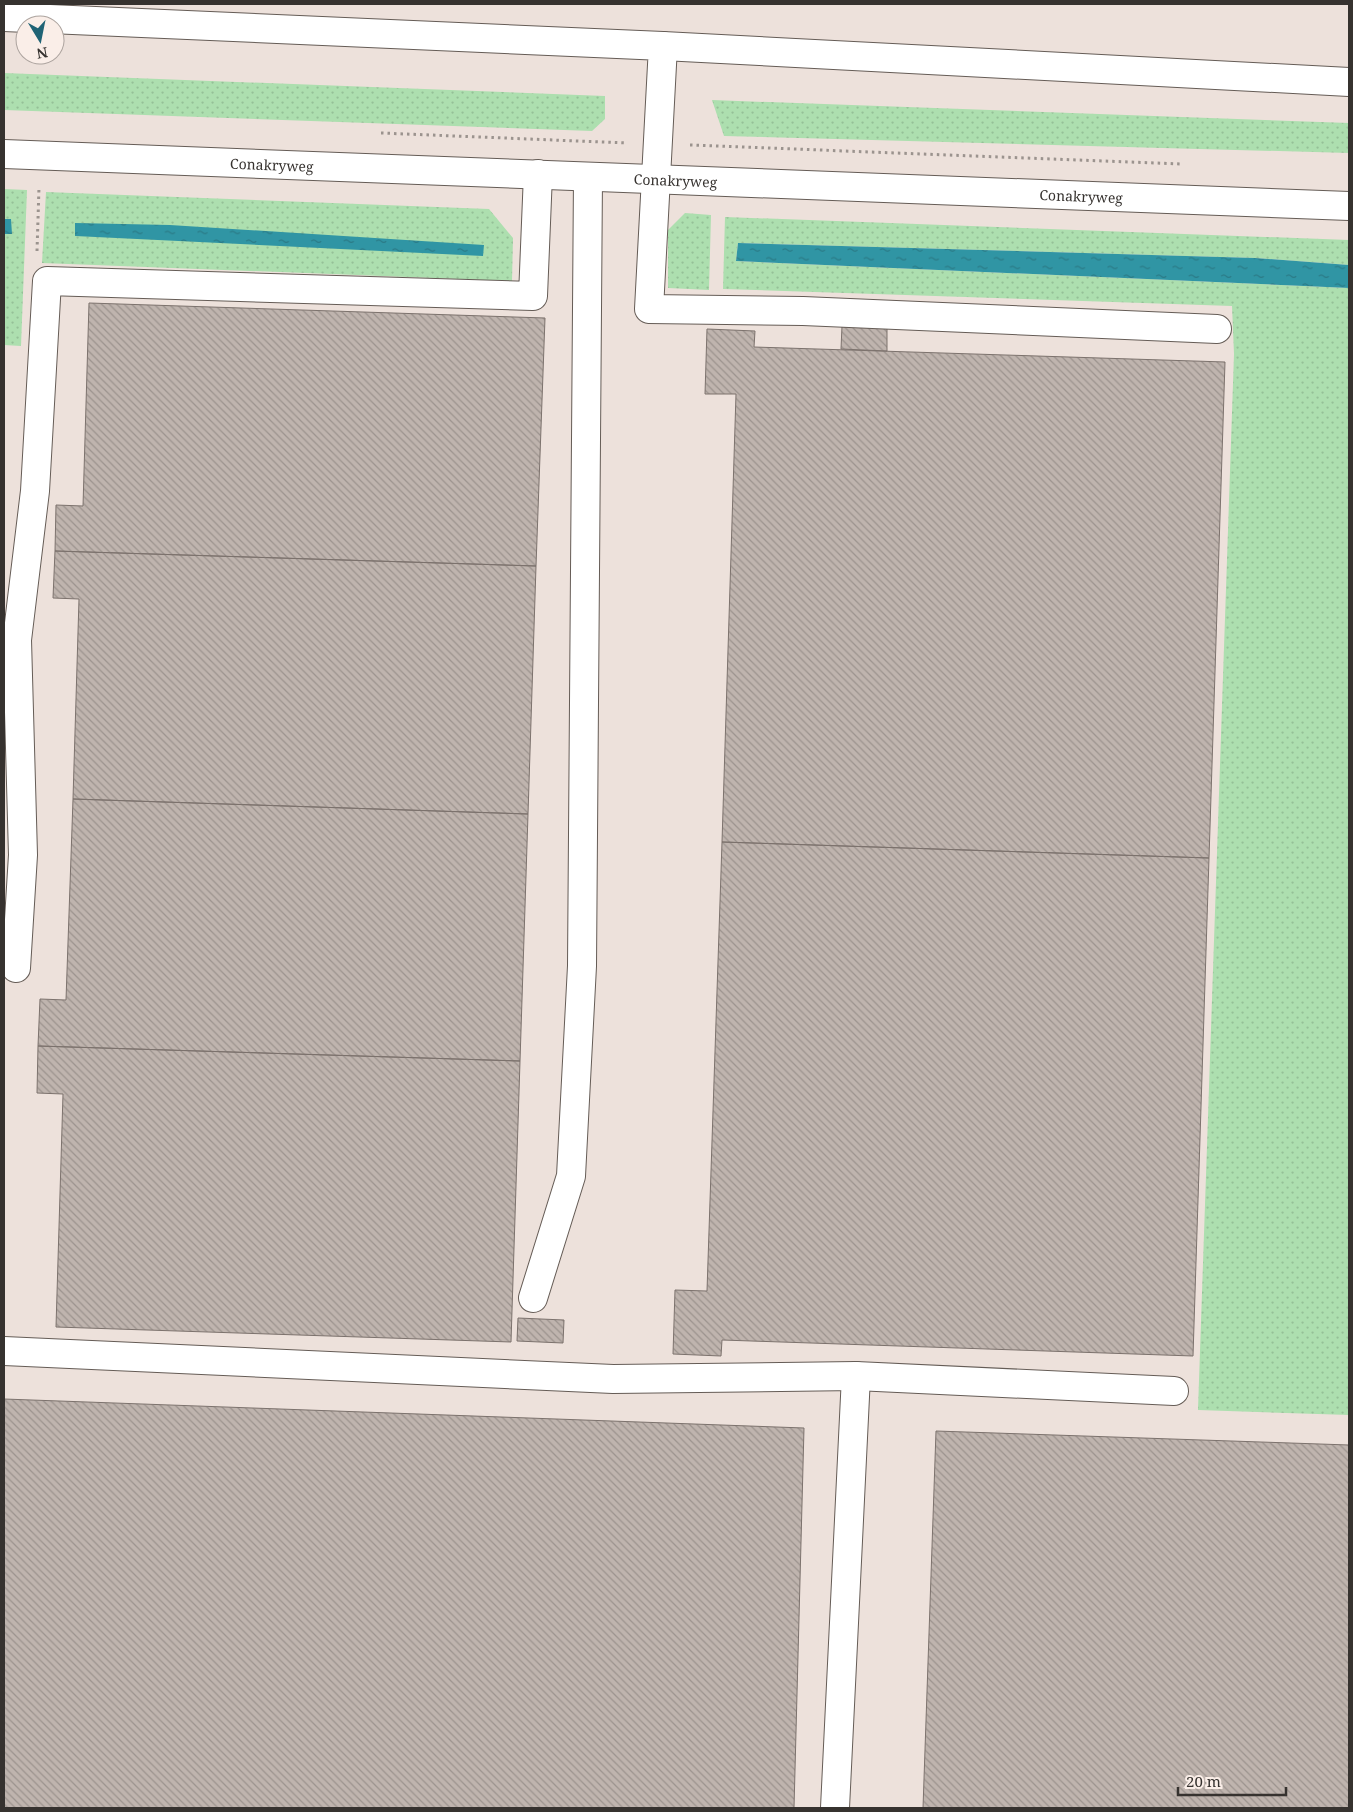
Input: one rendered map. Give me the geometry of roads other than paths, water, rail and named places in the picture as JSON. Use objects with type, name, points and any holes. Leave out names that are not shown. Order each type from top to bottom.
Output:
[{"type":"street","points":[[4,17],[663,46],[1349,82]]},
{"type":"street","points":[[663,46],[649,309],[803,311],[1217,329]]},
{"type":"street","name":"Conakryweg","points":[[4,154],[1349,206]]},
{"type":"street","points":[[16,968],[23,855],[17,640],[34,490],[47,281],[532,296],[538,174]]},
{"type":"street","points":[[533,1298],[571,1176],[582,966],[588,176]]},
{"type":"street","points":[[4,1352],[613,1379],[856,1376],[1174,1391]]},
{"type":"street","points":[[835,1808],[856,1376]]},
{"type":"water","points":[[4,219],[11,219],[12,234],[4,234]]},
{"type":"water","points":[[75,223],[170,225],[484,245],[483,256],[75,236]]},
{"type":"water","points":[[738,243],[1255,258],[1349,265],[1349,288],[736,261]]}]
